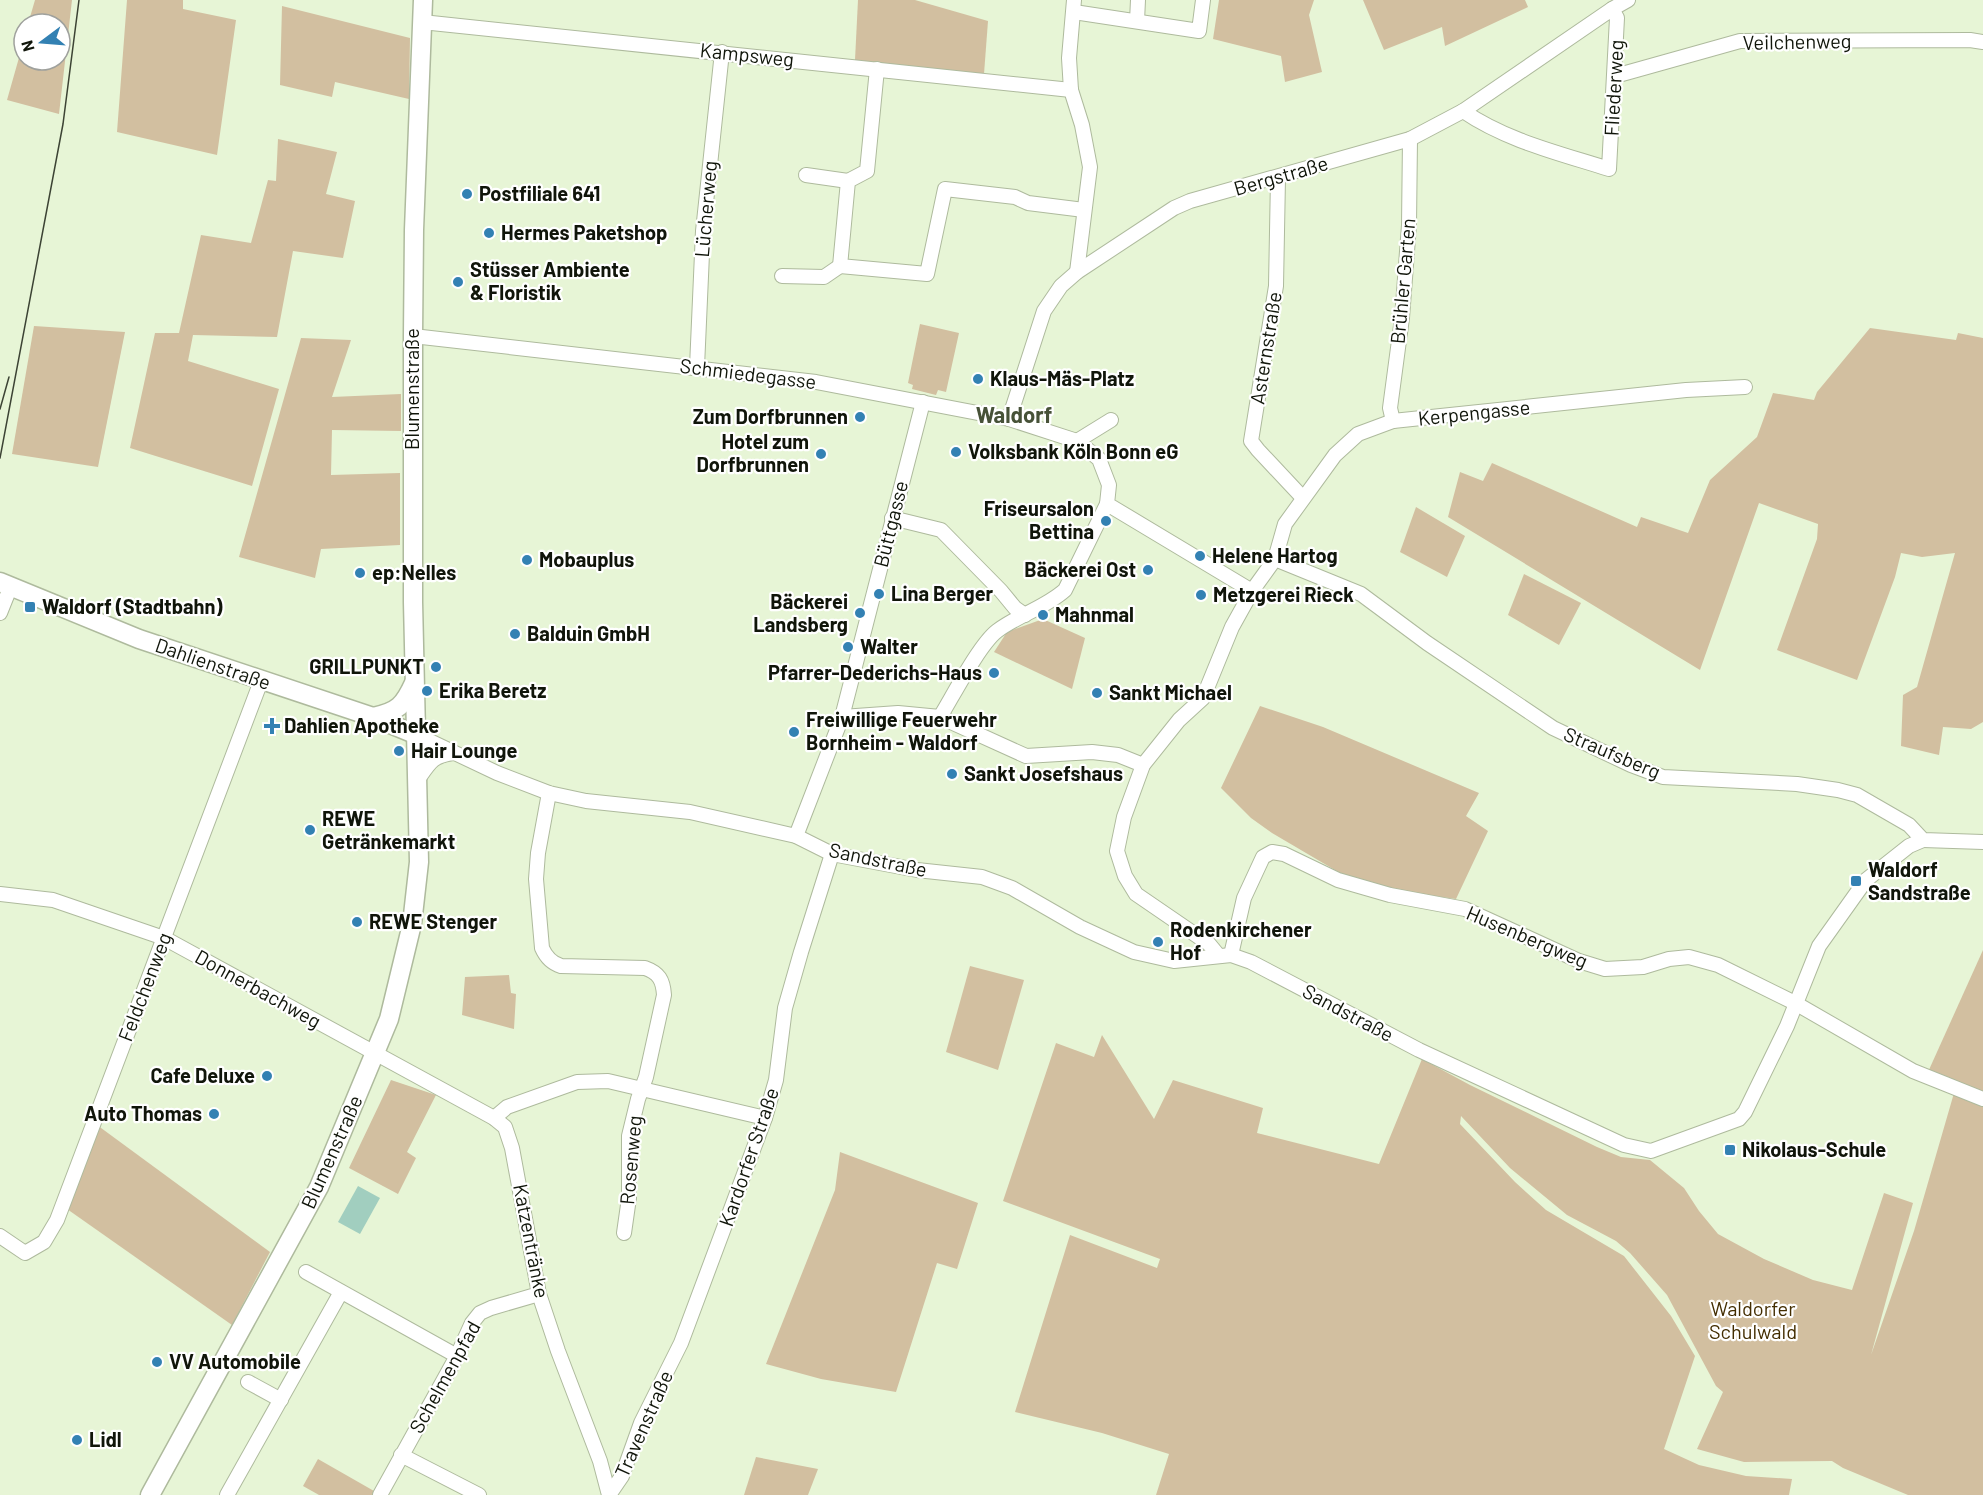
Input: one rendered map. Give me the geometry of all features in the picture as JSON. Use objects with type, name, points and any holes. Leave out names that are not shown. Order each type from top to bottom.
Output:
[{"type":"main road","name":"Blumenstraße","points":[[150,1495],[319,1187],[376,1053],[397,990],[417,891],[419,778],[414,683],[412,336],[423,0]]},
{"type":"main road","name":"Dahlienstraße","points":[[5,585],[139,639],[374,717],[417,735]]},
{"type":"main road","points":[[374,717],[391,713],[406,701],[414,683]]},
{"type":"street","points":[[1137,21],[1138,0]]},
{"type":"street","points":[[1077,272],[1090,167],[1082,125],[1071,90],[1069,58],[1074,6],[1137,21],[1199,31],[1203,0]]},
{"type":"street","name":"Bergstraße","points":[[1009,419],[1044,311],[1061,286],[1077,272],[1174,208],[1190,201],[1410,139],[1463,111],[1628,0]]},
{"type":"street","name":"Fliederweg","points":[[1463,111],[1484,125],[1515,138],[1609,169],[1617,18],[1612,9]]},
{"type":"street","name":"Kampsweg","points":[[422,22],[1071,90]]},
{"type":"street","name":"Veilchenweg","points":[[1615,76],[1740,41],[1970,40],[1983,42]]},
{"type":"street","name":"Lücherweg","points":[[697,367],[703,231],[722,52]]},
{"type":"street","points":[[806,176],[848,181],[867,171],[877,69]]},
{"type":"street","name":"Brühler Garten","points":[[1393,421],[1390,408],[1402,318],[1409,225],[1410,139]]},
{"type":"street","name":"Asternstraße","points":[[1278,178],[1276,286],[1251,441],[1303,498]]},
{"type":"street","points":[[840,266],[848,181]]},
{"type":"street","points":[[782,276],[824,278],[840,266],[927,274],[945,189],[1015,197],[1028,203],[1084,210]]},
{"type":"street","name":"Schmiedegasse","points":[[412,336],[816,382],[1009,419],[1077,441],[1099,459],[1108,485],[1107,504]]},
{"type":"street","name":"Kerpengasse","points":[[1224,955],[1136,894],[1125,876],[1118,851],[1124,817],[1143,765],[1179,720],[1203,698],[1232,627],[1252,591],[1275,559],[1285,524],[1335,455],[1358,434],[1393,421],[1686,390],[1745,387]]},
{"type":"street","name":"Büttgasse","points":[[796,836],[842,717],[923,402]]},
{"type":"street","points":[[1077,441],[1111,420]]},
{"type":"street","points":[[939,717],[985,644],[997,631],[1053,600],[1065,590],[1107,504],[1252,591]]},
{"type":"street","points":[[892,518],[941,530],[1015,608],[1026,615]]},
{"type":"street","name":"Straufsberg","points":[[1275,559],[1361,594],[1427,643],[1553,728],[1631,765],[1663,777],[1797,784],[1838,790],[1857,795],[1909,825],[1923,840]]},
{"type":"street","name":"Dahlienstraße","points":[[0,614],[5,585]]},
{"type":"street","name":"Feldchenweg","points":[[0,1236],[25,1253],[44,1242],[57,1220],[261,681]]},
{"type":"street","points":[[842,717],[897,713],[939,717],[1026,756],[1092,752],[1118,755],[1143,765]]},
{"type":"street","name":"Sandstraße","points":[[417,735],[497,773],[549,793],[586,801],[690,812],[796,836],[832,854],[917,870],[982,878],[1012,888],[1080,927],[1134,952],[1174,961],[1224,955],[1251,962],[1419,1050],[1624,1145],[1651,1151],[1739,1119],[1745,1112],[1787,1026],[1819,946],[1862,885],[1909,846],[1923,840]]},
{"type":"street","points":[[419,778],[430,762],[439,755],[453,753]]},
{"type":"street","name":"Rosenweg","points":[[549,793],[538,853],[536,879],[542,948],[545,955],[550,961],[561,966],[645,968],[661,977],[664,995],[629,1136],[629,1198],[624,1233]]},
{"type":"street","points":[[1923,840],[1983,842]]},
{"type":"street","name":"Husenbergweg","points":[[1224,955],[1244,898],[1263,857],[1272,852],[1284,854],[1338,880],[1390,895],[1465,909],[1579,961],[1605,969],[1643,967],[1669,959],[1689,957],[1718,965],[1795,1003],[1913,1071],[1983,1099]]},
{"type":"street","name":"Kardorfer Straße","points":[[678,1351],[765,1118],[776,1080],[785,1008],[832,854]]},
{"type":"street","name":"Donnerbachweg","points":[[0,894],[53,900],[164,938],[376,1053]]},
{"type":"street","name":"Katzentränke","points":[[376,1053],[494,1118],[505,1127],[512,1148],[539,1294],[600,1461],[609,1495]]},
{"type":"street","points":[[494,1118],[507,1107],[577,1082],[608,1081],[765,1118]]},
{"type":"street","points":[[306,1272],[457,1356]]},
{"type":"street","points":[[227,1495],[341,1292]]},
{"type":"street","name":"Schelmenpfad","points":[[380,1495],[457,1356],[472,1323],[480,1314],[491,1308],[539,1294]]},
{"type":"street","name":"Travenstraße","points":[[609,1495],[622,1476],[641,1423],[678,1351]]},
{"type":"street","points":[[248,1383],[280,1400]]},
{"type":"street","points":[[401,1455],[479,1495]]},
{"type":"green space","points":[[35,0],[72,0],[71,12],[32,12]]},
{"type":"green space","points":[[127,0],[183,0],[183,9],[236,20],[217,155],[117,132]]},
{"type":"green space","points":[[858,0],[915,0],[988,21],[984,74],[855,60]]},
{"type":"green space","points":[[1219,0],[1314,0],[1309,15],[1322,72],[1285,82],[1281,56],[1213,39]]},
{"type":"green space","points":[[1363,0],[1525,0],[1528,7],[1445,46],[1442,27],[1384,50]]},
{"type":"green space","points":[[282,6],[410,38],[409,99],[335,82],[332,97],[280,85]]},
{"type":"green space","points":[[15,72],[64,72],[59,114],[7,100]]},
{"type":"green space","points":[[278,139],[337,152],[326,194],[355,201],[343,258],[293,251],[277,337],[193,335],[188,361],[279,389],[252,486],[130,448],[155,333],[179,333],[201,235],[251,243],[268,180],[276,181]]},
{"type":"green space","points":[[920,324],[959,333],[946,392],[938,390],[936,395],[912,389],[913,385],[908,383]]},
{"type":"green space","points":[[34,326],[125,332],[98,467],[12,454]]},
{"type":"green space","points":[[1870,328],[1956,340],[1958,333],[1983,338],[1983,722],[1971,729],[1943,727],[1939,755],[1901,746],[1903,695],[1917,687],[1955,553],[1922,557],[1901,553],[1895,577],[1857,680],[1777,650],[1817,539],[1818,524],[1759,503],[1700,670],[1448,517],[1460,472],[1483,481],[1492,463],[1637,527],[1641,517],[1688,533],[1710,480],[1757,437],[1773,393],[1814,400],[1817,392]]},
{"type":"green space","points":[[301,338],[351,340],[332,397],[401,394],[401,431],[332,430],[331,475],[400,473],[400,545],[321,549],[315,578],[239,557]]},
{"type":"green space","points":[[1416,507],[1465,536],[1447,577],[1400,552]]},
{"type":"green space","points":[[1524,574],[1581,603],[1559,645],[1508,615]]},
{"type":"green space","points":[[1043,619],[1085,638],[1072,689],[994,652],[1007,632]]},
{"type":"green space","points":[[1260,706],[1323,727],[1479,793],[1466,816],[1488,831],[1456,899],[1392,890],[1340,873],[1251,818],[1221,788]]},
{"type":"green space","points":[[1983,950],[1983,1094],[1928,1072]]},
{"type":"green space","points":[[970,966],[1024,980],[998,1070],[946,1052]]},
{"type":"green space","points":[[509,975],[511,993],[516,994],[514,1029],[462,1015],[465,977]]},
{"type":"green space","name":"Waldorfer Schulwald","points":[[1102,1035],[1154,1119],[1173,1080],[1263,1108],[1257,1133],[1379,1164],[1422,1059],[1597,1147],[1621,1157],[1650,1160],[1684,1188],[1718,1234],[1764,1259],[1813,1280],[1852,1290],[1884,1193],[1913,1203],[1871,1355],[1914,1231],[1954,1093],[1983,1106],[1983,1495],[1908,1495],[1843,1468],[1832,1461],[1744,1462],[1697,1449],[1723,1392],[1716,1386],[1667,1295],[1630,1253],[1616,1241],[1567,1215],[1510,1168],[1461,1116],[1460,1124],[1515,1182],[1546,1210],[1624,1256],[1671,1316],[1695,1356],[1664,1449],[1699,1465],[1746,1476],[1792,1479],[1789,1495],[1156,1495],[1169,1454],[1102,1433],[1015,1412],[1070,1235],[1157,1268],[1160,1259],[1003,1201],[1056,1043],[1094,1057]]},
{"type":"green space","points":[[391,1080],[436,1095],[407,1152],[416,1158],[398,1194],[349,1168]]},
{"type":"green space","points":[[97,1125],[270,1252],[232,1325],[67,1209]]},
{"type":"green space","points":[[840,1152],[978,1203],[957,1269],[937,1263],[896,1392],[821,1379],[766,1364],[835,1190]]},
{"type":"green space","points":[[756,1457],[818,1469],[808,1495],[744,1495]]},
{"type":"green space","points":[[318,1459],[374,1491],[372,1495],[319,1495],[303,1486]]},
{"type":"water","points":[[358,1186],[380,1198],[360,1234],[338,1222]]},
{"type":"tram line","points":[[0,458],[63,124],[79,0]]},
{"type":"tram line","points":[[0,409],[9,377]]},
{"type":"place","name":"Postfiliale 641","points":[[467,194]]},
{"type":"place","name":"Hermes Paketshop","points":[[489,233]]},
{"type":"place","name":"Stüsser Ambiente & Floristik","points":[[458,282]]},
{"type":"place","name":"Klaus-Mäs-Platz","points":[[978,379]]},
{"type":"place","name":"Zum Dorfbrunnen","points":[[860,417]]},
{"type":"place","name":"Volksbank Köln Bonn eG","points":[[956,452]]},
{"type":"place","name":"Hotel zum Dorfbrunnen","points":[[821,454]]},
{"type":"place","name":"Friseursalon Bettina","points":[[1106,521]]},
{"type":"place","name":"Helene Hartog","points":[[1200,556]]},
{"type":"place","name":"Mobauplus","points":[[527,560]]},
{"type":"place","name":"Bäckerei Ost","points":[[1148,570]]},
{"type":"place","name":"ep:Nelles","points":[[360,573]]},
{"type":"place","name":"Lina Berger","points":[[879,594]]},
{"type":"place","name":"Metzgerei Rieck","points":[[1201,595]]},
{"type":"place","name":"Waldorf (Stadtbahn)","points":[[30,607]]},
{"type":"place","name":"Bäckerei Landsberg","points":[[860,613]]},
{"type":"place","name":"Mahnmal","points":[[1043,615]]},
{"type":"place","name":"Balduin GmbH","points":[[515,634]]},
{"type":"place","name":"Walter","points":[[848,647]]},
{"type":"place","name":"GRILLPUNKT","points":[[436,667]]},
{"type":"place","name":"Pfarrer-Dederichs-Haus","points":[[994,673]]},
{"type":"place","name":"Erika Beretz","points":[[427,691]]},
{"type":"place","name":"Sankt Michael","points":[[1097,693]]},
{"type":"place","name":"Dahlien Apotheke","points":[[272,726]]},
{"type":"place","name":"Freiwillige Feuerwehr Bornheim - Waldorf","points":[[794,732]]},
{"type":"place","name":"Hair Lounge","points":[[399,751]]},
{"type":"place","name":"Sankt Josefshaus","points":[[952,774]]},
{"type":"place","name":"REWE Getränkemarkt","points":[[310,830]]},
{"type":"place","name":"Waldorf Sandstraße","points":[[1856,881]]},
{"type":"place","name":"REWE Stenger","points":[[357,922]]},
{"type":"place","name":"Rodenkirchener Hof","points":[[1158,942]]},
{"type":"place","name":"Cafe Deluxe","points":[[267,1076]]},
{"type":"place","name":"Auto Thomas","points":[[214,1114]]},
{"type":"place","name":"Nikolaus-Schule","points":[[1730,1150]]},
{"type":"place","name":"VV Automobile","points":[[157,1362]]},
{"type":"place","name":"Lidl","points":[[77,1440]]},
{"type":"district","name":"Waldorf","points":[[1014,415]]}]
